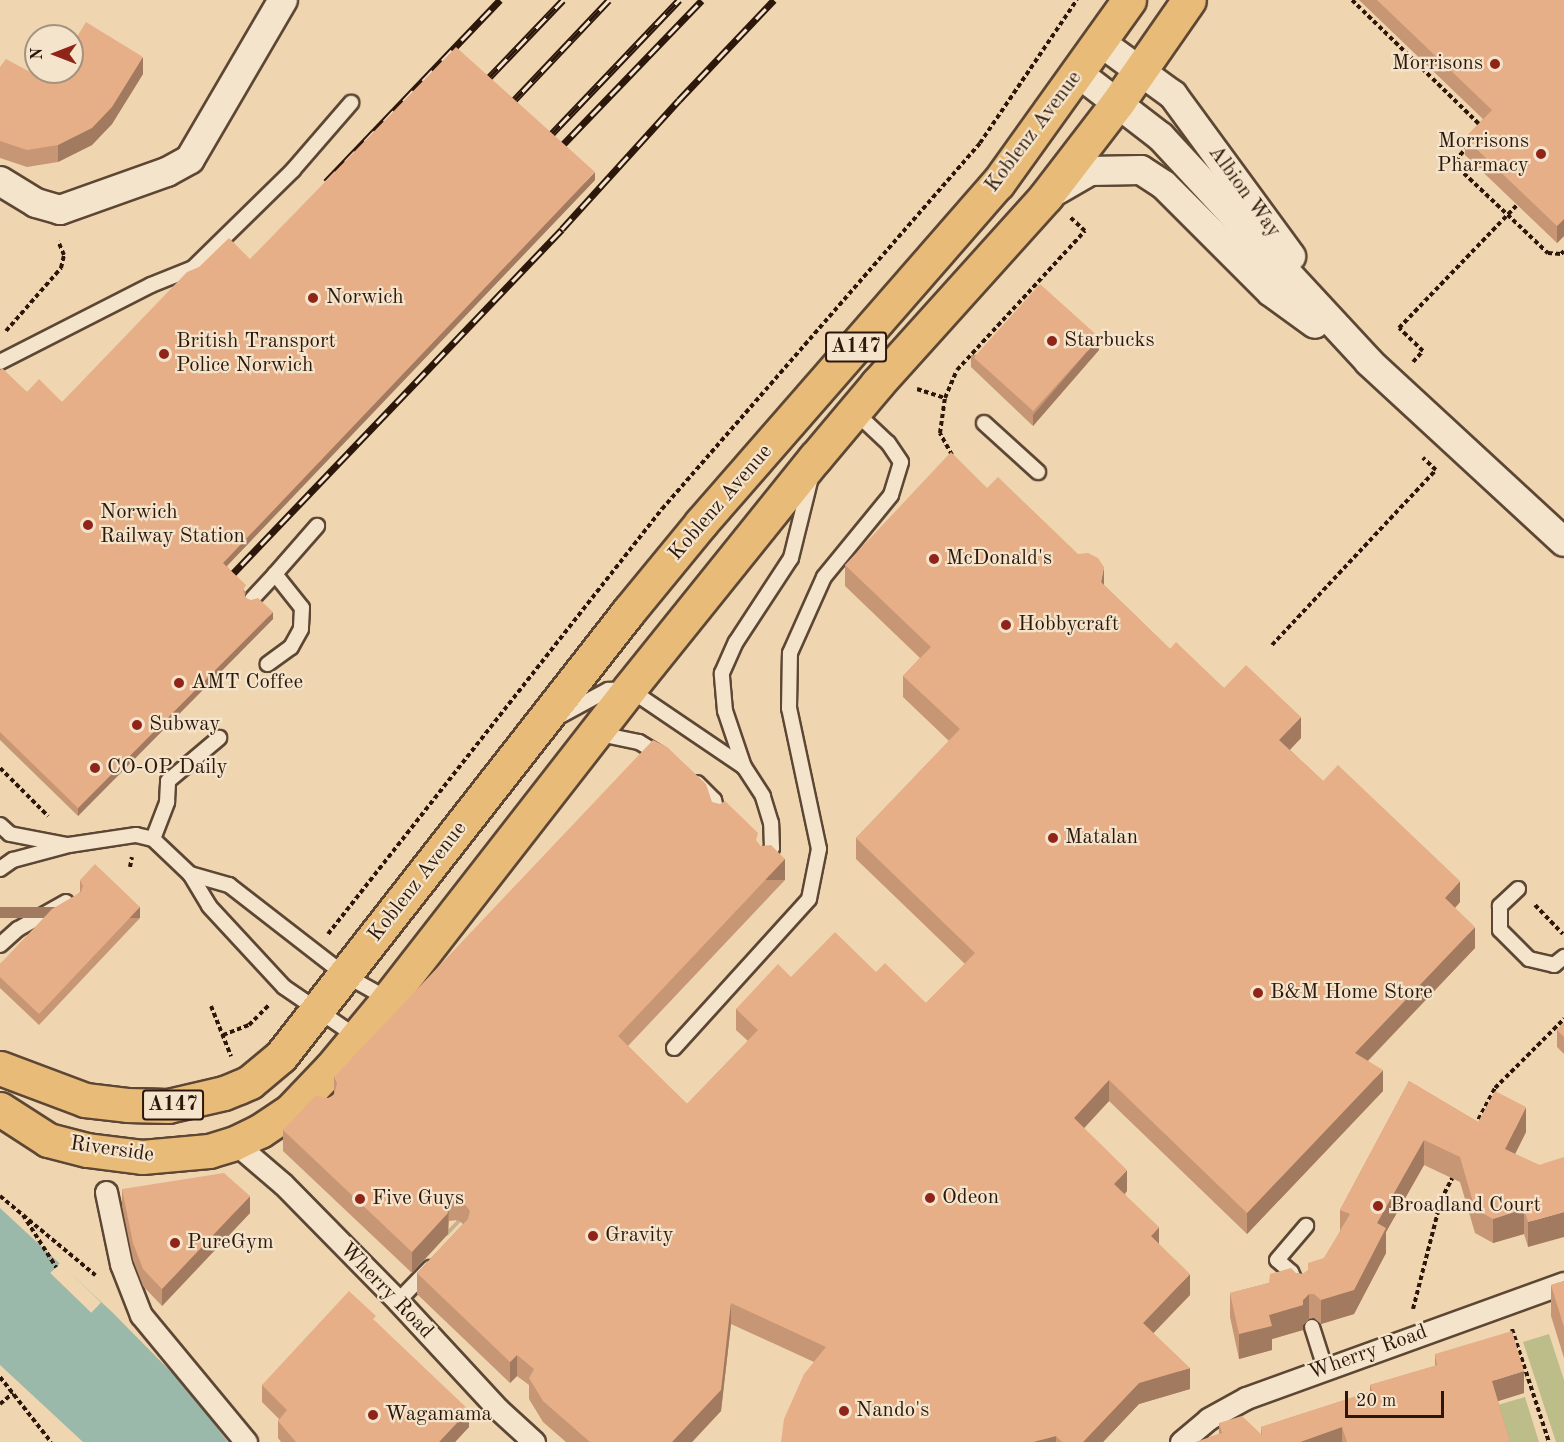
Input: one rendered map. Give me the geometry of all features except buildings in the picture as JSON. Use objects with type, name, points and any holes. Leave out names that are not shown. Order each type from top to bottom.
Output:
[{"type":"main road","name":"Koblenz Avenue","points":[[318,1010],[535,730],[701,524],[998,183],[1129,0]]},
{"type":"main road","name":"Koblenz Avenue","points":[[388,999],[629,688],[815,458],[855,412],[1058,206],[1118,102],[1190,0]]},
{"type":"main road","name":"Riverside","points":[[0,1109],[48,1140],[87,1150],[142,1157],[168,1157],[209,1151],[235,1143],[260,1131],[291,1110],[310,1092],[388,999]]},
{"type":"main road","name":"A147","points":[[0,1068],[85,1100],[127,1105],[168,1106],[224,1093],[250,1082],[281,1056],[318,1010]]},
{"type":"street","points":[[0,181],[36,203],[60,210],[166,172],[190,159],[283,0]]},
{"type":"street","name":"Albion Way","points":[[1100,42],[1173,95],[1368,362]]},
{"type":"street","name":"Albion Way","points":[[1078,73],[1161,137],[1368,362],[1564,542]]},
{"type":"street","name":"Albion Way","points":[[1058,206],[1090,171],[1141,170],[1164,184],[1271,292],[1368,362]]},
{"type":"street","name":"Wherry Road","points":[[235,1143],[283,1184],[398,1301],[498,1409],[534,1442]]},
{"type":"street","points":[[106,1192],[121,1264],[141,1315],[246,1442]]},
{"type":"street","name":"Wherry Road","points":[[1181,1442],[1208,1419],[1246,1398],[1564,1283]]},
{"type":"lane","points":[[0,362],[151,285],[193,268],[294,170],[351,103]]},
{"type":"lane","points":[[674,1048],[809,899],[819,849],[789,708],[790,653],[824,577],[891,495],[901,462],[888,442],[855,412]]},
{"type":"lane","points":[[984,423],[1038,472]]},
{"type":"lane","points":[[765,860],[772,848],[771,823],[763,796],[744,767],[725,711],[722,673],[736,642],[791,558],[815,458]]},
{"type":"lane","points":[[252,599],[317,526]]},
{"type":"lane","points":[[268,664],[291,647],[301,629],[302,619],[302,608],[275,574]]},
{"type":"lane","points":[[535,730],[608,690],[629,688],[744,767]]},
{"type":"lane","points":[[595,733],[639,742],[672,761]]},
{"type":"lane","points":[[153,839],[166,802],[168,782],[219,738]]},
{"type":"lane","points":[[687,775],[714,800],[718,816]]},
{"type":"lane","points":[[0,825],[10,834],[69,845]]},
{"type":"lane","points":[[0,869],[13,860],[69,845],[136,835],[153,839],[190,874],[209,906],[284,987],[357,1037]]},
{"type":"lane","points":[[190,874],[230,885],[345,975],[388,999]]},
{"type":"lane","points":[[1518,889],[1500,906],[1500,930],[1529,959],[1554,965],[1564,957]]},
{"type":"lane","points":[[0,945],[18,929],[74,898]]},
{"type":"lane","points":[[1300,1290],[1291,1272],[1277,1260],[1306,1226]]},
{"type":"lane","points":[[398,1301],[438,1259]]},
{"type":"lane","points":[[1312,1327],[1325,1368]]},
{"type":"path","points":[[1352,0],[1485,129]]},
{"type":"path","points":[[1469,146],[1453,163],[1506,216],[1548,253],[1561,254],[1564,251]]},
{"type":"path","points":[[1392,384],[1423,351],[1399,328],[1517,204]]},
{"type":"path","points":[[956,461],[940,433],[945,398],[957,370],[1085,231],[1058,206]]},
{"type":"path","points":[[0,339],[61,268],[64,255],[57,238]]},
{"type":"path","points":[[1272,645],[1436,470],[1419,454]]},
{"type":"path","points":[[0,768],[50,818]]},
{"type":"path","points":[[224,1035],[249,1025],[284,987]]},
{"type":"path","points":[[212,1006],[231,1056]]},
{"type":"path","points":[[1472,1129],[1496,1088],[1564,1019]]},
{"type":"path","points":[[1406,1339],[1441,1200],[1452,1178]]},
{"type":"path","points":[[0,1196],[96,1276]]},
{"type":"path","points":[[27,1217],[22,1215],[56,1267]]},
{"type":"path","points":[[1504,1304],[1549,1442]]},
{"type":"path","points":[[0,1377],[51,1442]]},
{"type":"path","points":[[0,1404],[13,1393]]},
{"type":"green space","points":[[1549,1334],[1564,1380],[1564,1442],[1556,1442],[1523,1342]]},
{"type":"green space","points":[[1525,1397],[1539,1442],[1505,1442],[1494,1406]]},
{"type":"shaded area","points":[[0,1208],[112,1312],[186,1387],[228,1442],[83,1442],[0,1365]]},
{"type":"pier","points":[[60,1263],[101,1303],[91,1313],[50,1273]]},
{"type":"tunnel","points":[[429,1204],[455,1228]]},
{"type":"railway","points":[[326,182],[500,0]]},
{"type":"railway","points":[[478,89],[563,0]]},
{"type":"railway","points":[[503,112],[609,0]]},
{"type":"railway","points":[[540,146],[679,0]]},
{"type":"railway","points":[[552,156],[702,0]]},
{"type":"railway","points":[[222,585],[562,229],[774,0]]},
{"type":"place","name":"Morrisons","points":[[1495,64]]},
{"type":"place","name":"Morrisons Pharmacy","points":[[1541,154]]},
{"type":"place","name":"Norwich","points":[[313,298]]},
{"type":"place","name":"Starbucks","points":[[1052,341]]},
{"type":"place","name":"British Transport Police Norwich","points":[[164,354]]},
{"type":"place","name":"Norwich Railway Station","points":[[88,525]]},
{"type":"place","name":"McDonald's","points":[[934,559]]},
{"type":"place","name":"Hobbycraft","points":[[1006,625]]},
{"type":"place","name":"AMT Coffee","points":[[179,683]]},
{"type":"place","name":"Subway","points":[[137,725]]},
{"type":"place","name":"CO-OP Daily","points":[[95,768]]},
{"type":"place","name":"Matalan","points":[[1053,838]]},
{"type":"place","name":"B&M Home Store","points":[[1258,993]]},
{"type":"place","name":"Odeon","points":[[930,1198]]},
{"type":"place","name":"Five Guys","points":[[360,1199]]},
{"type":"place","name":"Broadland Court","points":[[1378,1206]]},
{"type":"place","name":"Gravity","points":[[593,1236]]},
{"type":"place","name":"PureGym","points":[[175,1243]]},
{"type":"place","name":"Nando's","points":[[844,1411]]},
{"type":"place","name":"Wagamama","points":[[373,1415]]}]
